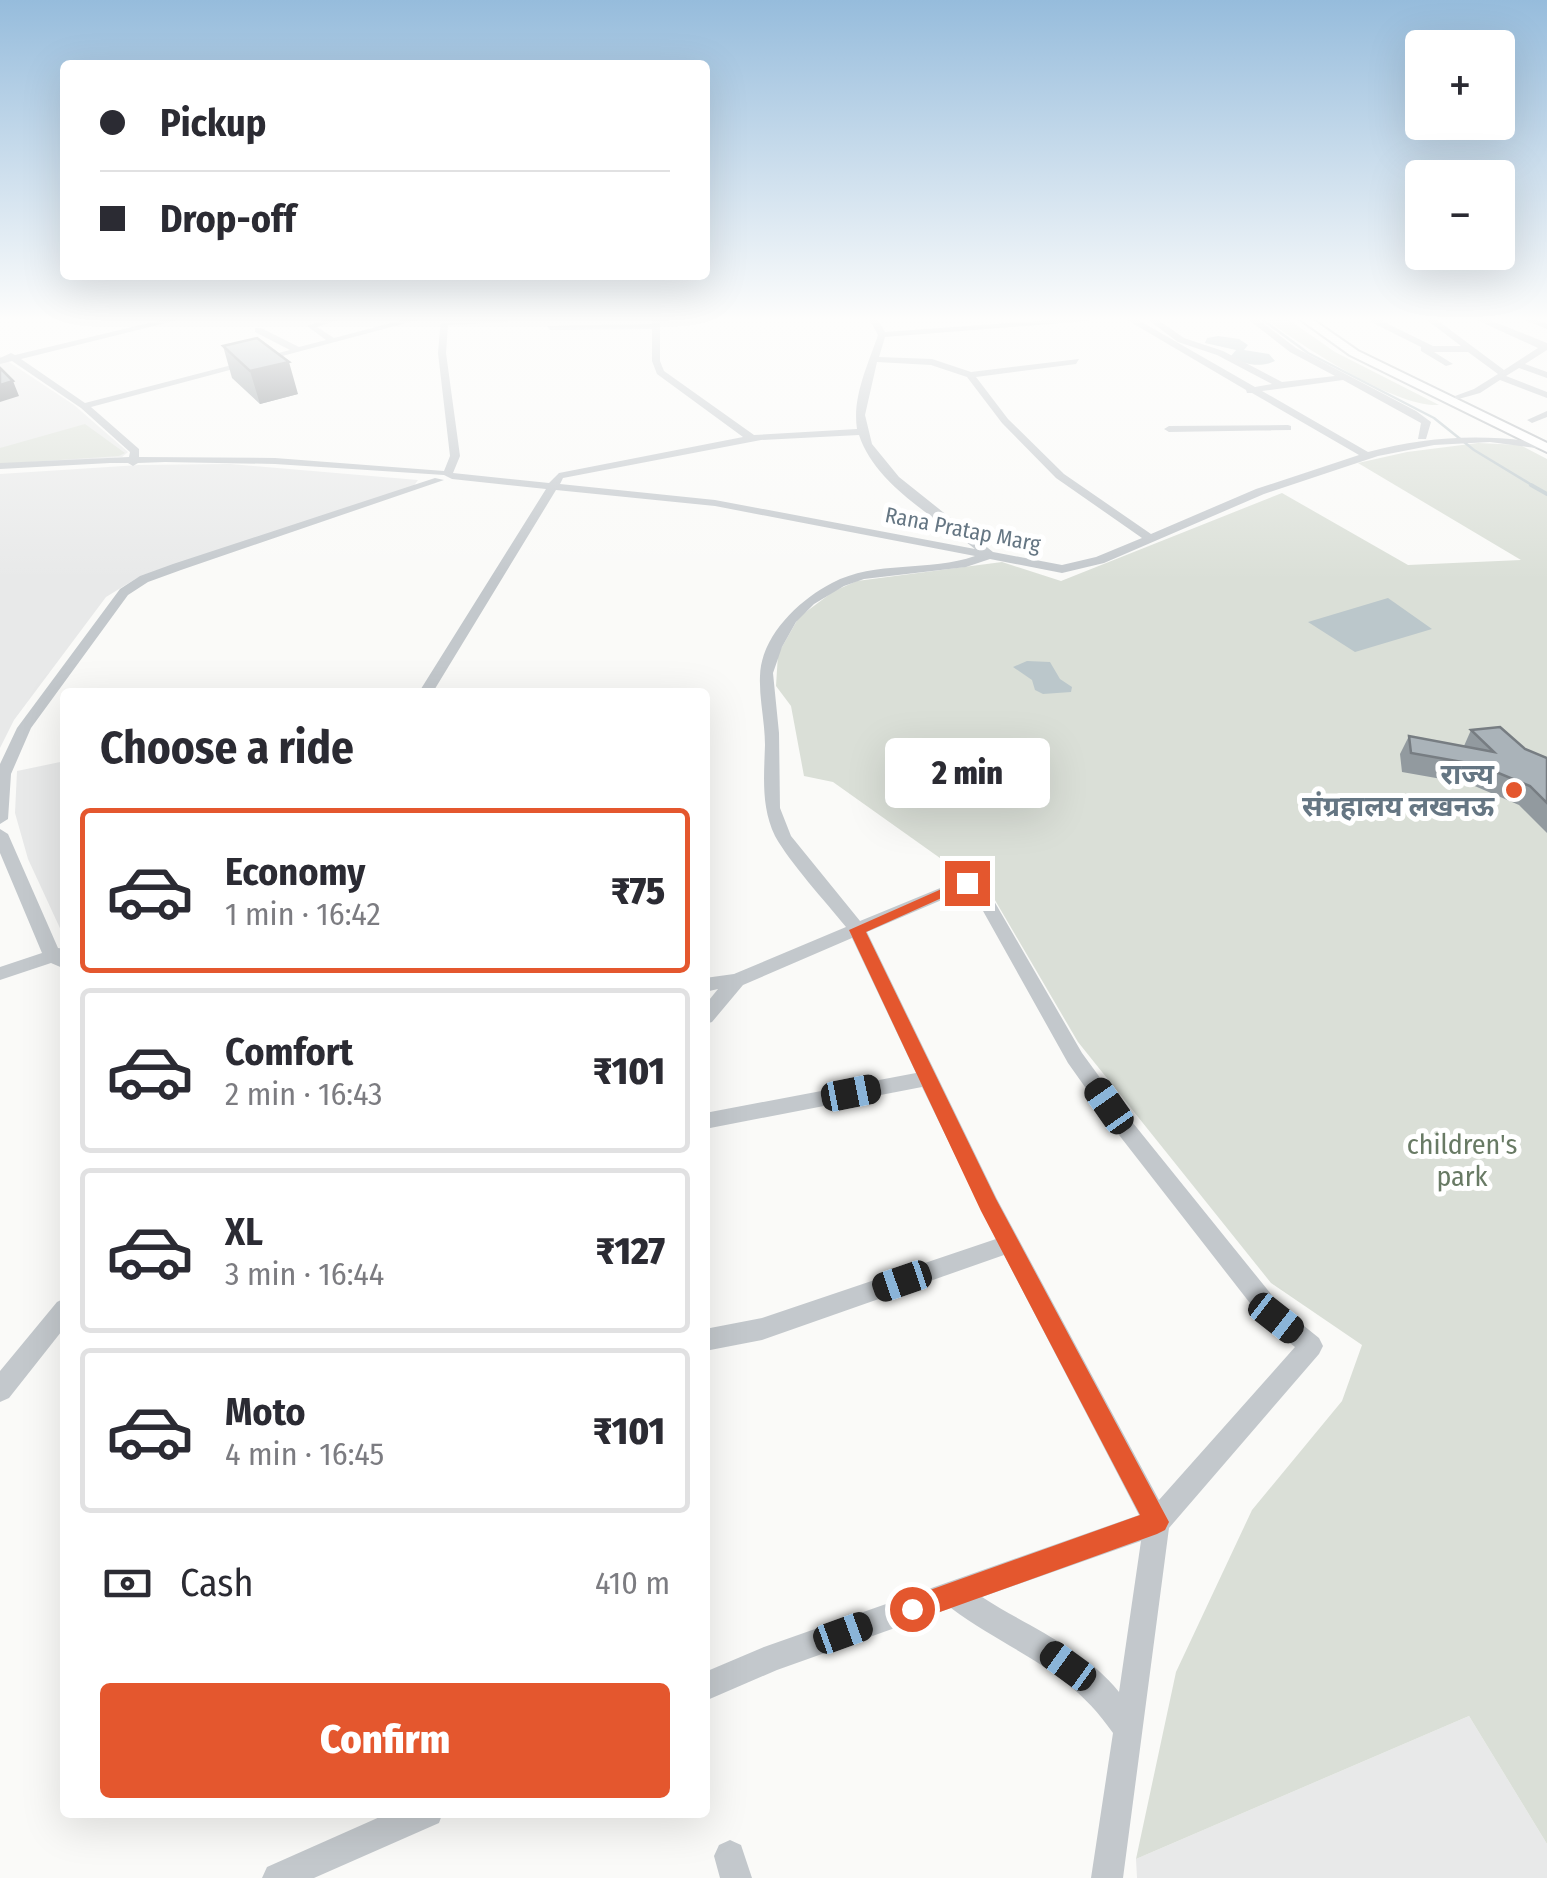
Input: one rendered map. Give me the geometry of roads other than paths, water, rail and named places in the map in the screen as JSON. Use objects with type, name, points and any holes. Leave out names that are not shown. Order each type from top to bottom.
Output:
[{"type":"main road","points":[[1458,405],[1546,445]]},
{"type":"main road","points":[[1470,405],[1546,445]]},
{"type":"street","points":[[84,406],[89,405]]},
{"type":"street","points":[[0,819],[3,774],[24,728],[124,592],[177,566],[442,476],[455,456],[449,405]]},
{"type":"street","points":[[705,405],[752,439]]},
{"type":"street","points":[[864,405],[860,425],[873,456],[989,555]]},
{"type":"street","points":[[993,405],[1060,476],[1151,539]]},
{"type":"street","points":[[1275,405],[1366,455]]},
{"type":"street","points":[[1396,405],[1426,422],[1421,440]]},
{"type":"street","points":[[84,406],[135,451],[134,461]]},
{"type":"street","points":[[1532,420],[1547,414]]},
{"type":"street","points":[[1481,437],[1492,429],[1486,418]]},
{"type":"street","points":[[1169,429],[1288,428]]},
{"type":"street","points":[[428,688],[559,476],[752,439],[864,432]]},
{"type":"street","name":"Rana Pratap Marg","points":[[0,468],[134,461],[252,464],[551,484],[715,503],[1062,569],[1100,560],[1366,455],[1421,440],[1481,437],[1546,445]]},
{"type":"street","points":[[912,540],[938,530],[942,518]]},
{"type":"street","points":[[989,555],[966,563],[864,576],[840,583],[810,601],[791,620],[774,647],[766,673],[772,733],[772,808],[784,838],[857,930],[1010,1244],[1157,1522],[1108,1878]]},
{"type":"street","points":[[0,834],[60,955]]},
{"type":"street","points":[[710,985],[737,980],[967,883],[984,898],[1075,1058],[1126,1129],[1276,1318],[1311,1346],[1157,1522],[774,1658],[710,1686]]},
{"type":"street","points":[[0,974],[60,957]]},
{"type":"street","points":[[710,1011],[737,980]]},
{"type":"street","points":[[710,1120],[928,1078]]},
{"type":"street","points":[[710,1339],[762,1329],[1010,1244]]},
{"type":"street","points":[[0,1390],[60,1316]]},
{"type":"street","points":[[954,1594],[984,1618],[1041,1647],[1094,1685],[1126,1727]]},
{"type":"street","points":[[278,1878],[414,1818]]},
{"type":"waterway","points":[[1408,405],[1535,487]]},
{"type":"waterway","points":[[1531,485],[1547,494]]},
{"type":"place","name":"राज्य संग्रहालय लखनऊ","points":[[1514,790]]},
{"type":"park label","name":"children's park","points":[[1462,1160]]}]
